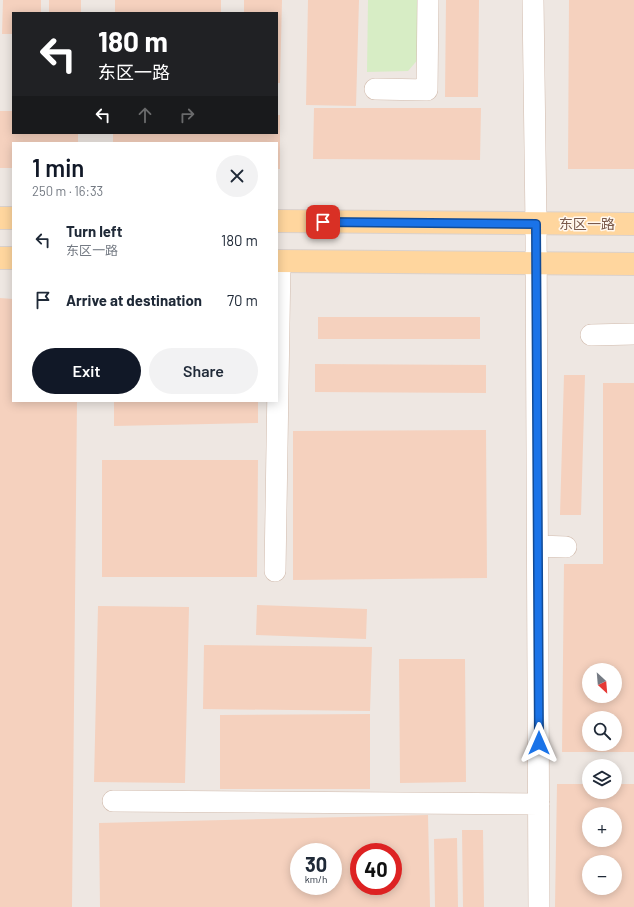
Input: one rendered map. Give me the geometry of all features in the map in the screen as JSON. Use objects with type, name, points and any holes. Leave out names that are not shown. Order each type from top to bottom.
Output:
[{"type":"main road","points":[[0,218],[12,218]]},
{"type":"main road","name":"东区一路","points":[[278,221],[634,224]]},
{"type":"main road","points":[[0,258],[12,258]]},
{"type":"main road","points":[[278,261],[634,264]]},
{"type":"street","points":[[375,89],[427,90],[428,0]]},
{"type":"street","points":[[533,0],[536,224],[539,907]]},
{"type":"street","points":[[591,334],[634,334]]},
{"type":"street","points":[[274,571],[276,402]]},
{"type":"street","points":[[538,546],[566,547]]},
{"type":"street","points":[[113,801],[539,804]]},
{"type":"shaded area","points":[[0,0],[634,0],[634,907],[0,907]]},
{"type":"green space","points":[[368,0],[421,0],[421,56],[408,71],[367,72]]},
{"type":"building","points":[[3,0],[41,0],[41,12],[12,12],[12,34],[2,34]]},
{"type":"building","points":[[49,0],[81,0],[81,12],[49,12]]},
{"type":"building","points":[[115,0],[221,0],[221,12],[115,12]]},
{"type":"building","points":[[244,0],[282,0],[280,83],[278,83],[278,12],[244,12]]},
{"type":"building","points":[[308,0],[359,0],[356,106],[306,105]]},
{"type":"building","points":[[446,0],[479,0],[478,97],[445,97]]},
{"type":"building","points":[[569,0],[634,0],[634,169],[568,169]]},
{"type":"building","points":[[314,108],[481,108],[480,160],[313,159]]},
{"type":"building","points":[[0,111],[12,111],[12,134],[78,134],[78,142],[12,142],[12,168],[0,168]]},
{"type":"building","points":[[278,115],[280,115],[280,169],[278,169],[278,142],[113,142],[113,134],[278,134]]},
{"type":"building","points":[[0,298],[12,299],[12,402],[77,402],[72,907],[0,907]]},
{"type":"building","points":[[318,317],[480,317],[480,339],[318,339]]},
{"type":"building","points":[[315,364],[486,365],[486,393],[315,392]]},
{"type":"building","points":[[564,375],[585,375],[581,515],[560,515]]},
{"type":"building","points":[[603,383],[634,383],[634,752],[562,752],[564,564],[603,564]]},
{"type":"building","points":[[114,402],[258,402],[258,423],[114,426]]},
{"type":"building","points":[[486,430],[487,578],[293,580],[293,431]]},
{"type":"building","points":[[102,460],[258,460],[257,577],[102,577]]},
{"type":"building","points":[[257,605],[367,609],[366,639],[256,635]]},
{"type":"building","points":[[98,606],[189,607],[185,783],[94,782]]},
{"type":"building","points":[[204,645],[372,647],[370,711],[203,709]]},
{"type":"building","points":[[399,659],[465,659],[466,782],[400,783]]},
{"type":"building","points":[[370,714],[370,789],[220,789],[220,715]]},
{"type":"building","points":[[557,784],[582,784],[582,799],[622,799],[622,784],[634,784],[634,907],[555,907]]},
{"type":"building","points":[[428,815],[430,907],[100,907],[99,823]]},
{"type":"building","points":[[462,830],[483,830],[484,907],[463,907]]},
{"type":"building","points":[[457,838],[458,907],[435,907],[434,839]]},
{"type":"route","points":[[323,222],[536,224],[539,743]]}]
